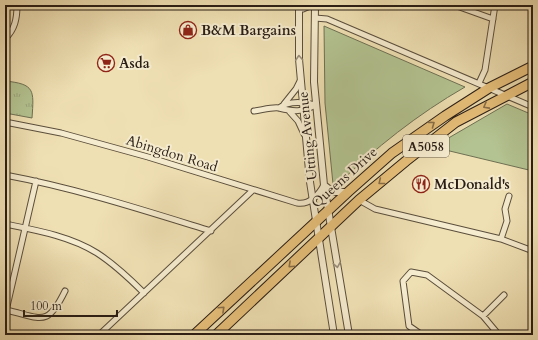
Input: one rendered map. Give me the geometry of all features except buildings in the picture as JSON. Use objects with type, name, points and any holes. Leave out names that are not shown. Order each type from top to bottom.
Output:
[{"type":"highway","name":"Queens Drive","points":[[194,335],[316,221],[392,153],[445,116],[489,88],[533,66]]},
{"type":"highway","name":"Queens Drive","points":[[216,335],[359,200],[456,122],[533,82]]},
{"type":"street","points":[[5,39],[12,32],[17,18],[17,5]]},
{"type":"street","points":[[290,5],[306,9],[314,5]]},
{"type":"street","name":"Utting Avenue","points":[[314,5],[313,55],[316,105],[324,185],[349,335]]},
{"type":"street","points":[[454,5],[493,19]]},
{"type":"street","points":[[479,83],[485,70],[495,6],[506,5]]},
{"type":"street","name":"Utting Avenue","points":[[299,7],[299,58],[305,110],[312,199],[334,335]]},
{"type":"street","points":[[314,18],[327,19],[533,107]]},
{"type":"street","points":[[279,108],[296,89],[301,76]]},
{"type":"street","points":[[284,104],[304,102],[316,105]]},
{"type":"street","points":[[254,111],[279,108],[289,111],[305,110],[316,105]]},
{"type":"street","points":[[289,111],[298,121],[306,137]]},
{"type":"street","name":"Abingdon Road","points":[[5,122],[61,133],[148,157],[253,190],[302,203],[312,199]]},
{"type":"street","points":[[5,175],[36,181],[119,202],[211,231]]},
{"type":"street","points":[[36,181],[6,312],[41,318],[50,316],[56,310],[65,291]]},
{"type":"street","points":[[312,199],[318,194],[324,185],[333,192],[348,192]]},
{"type":"street","points":[[99,335],[253,190]]},
{"type":"street","points":[[501,239],[507,221],[505,209],[509,196]]},
{"type":"street","points":[[359,200],[375,210],[501,239],[533,251]]},
{"type":"street","points":[[5,224],[66,239],[96,252],[123,272],[144,293]]},
{"type":"street","points":[[422,335],[409,326],[402,281],[411,272],[427,275],[483,316],[499,335]]},
{"type":"street","points":[[483,316],[504,295]]},
{"type":"green space","points":[[324,26],[465,87],[430,109],[398,132],[366,158],[336,186],[333,184],[325,103]]},
{"type":"green space","points":[[5,81],[22,84],[30,90],[33,101],[32,118],[5,113]]},
{"type":"green space","points":[[507,104],[533,115],[533,171],[433,147]]},
{"type":"place","name":"B&M Bargains","points":[[188,30]]},
{"type":"place","name":"Asda","points":[[106,63]]},
{"type":"place","name":"McDonald's","points":[[421,184]]}]
